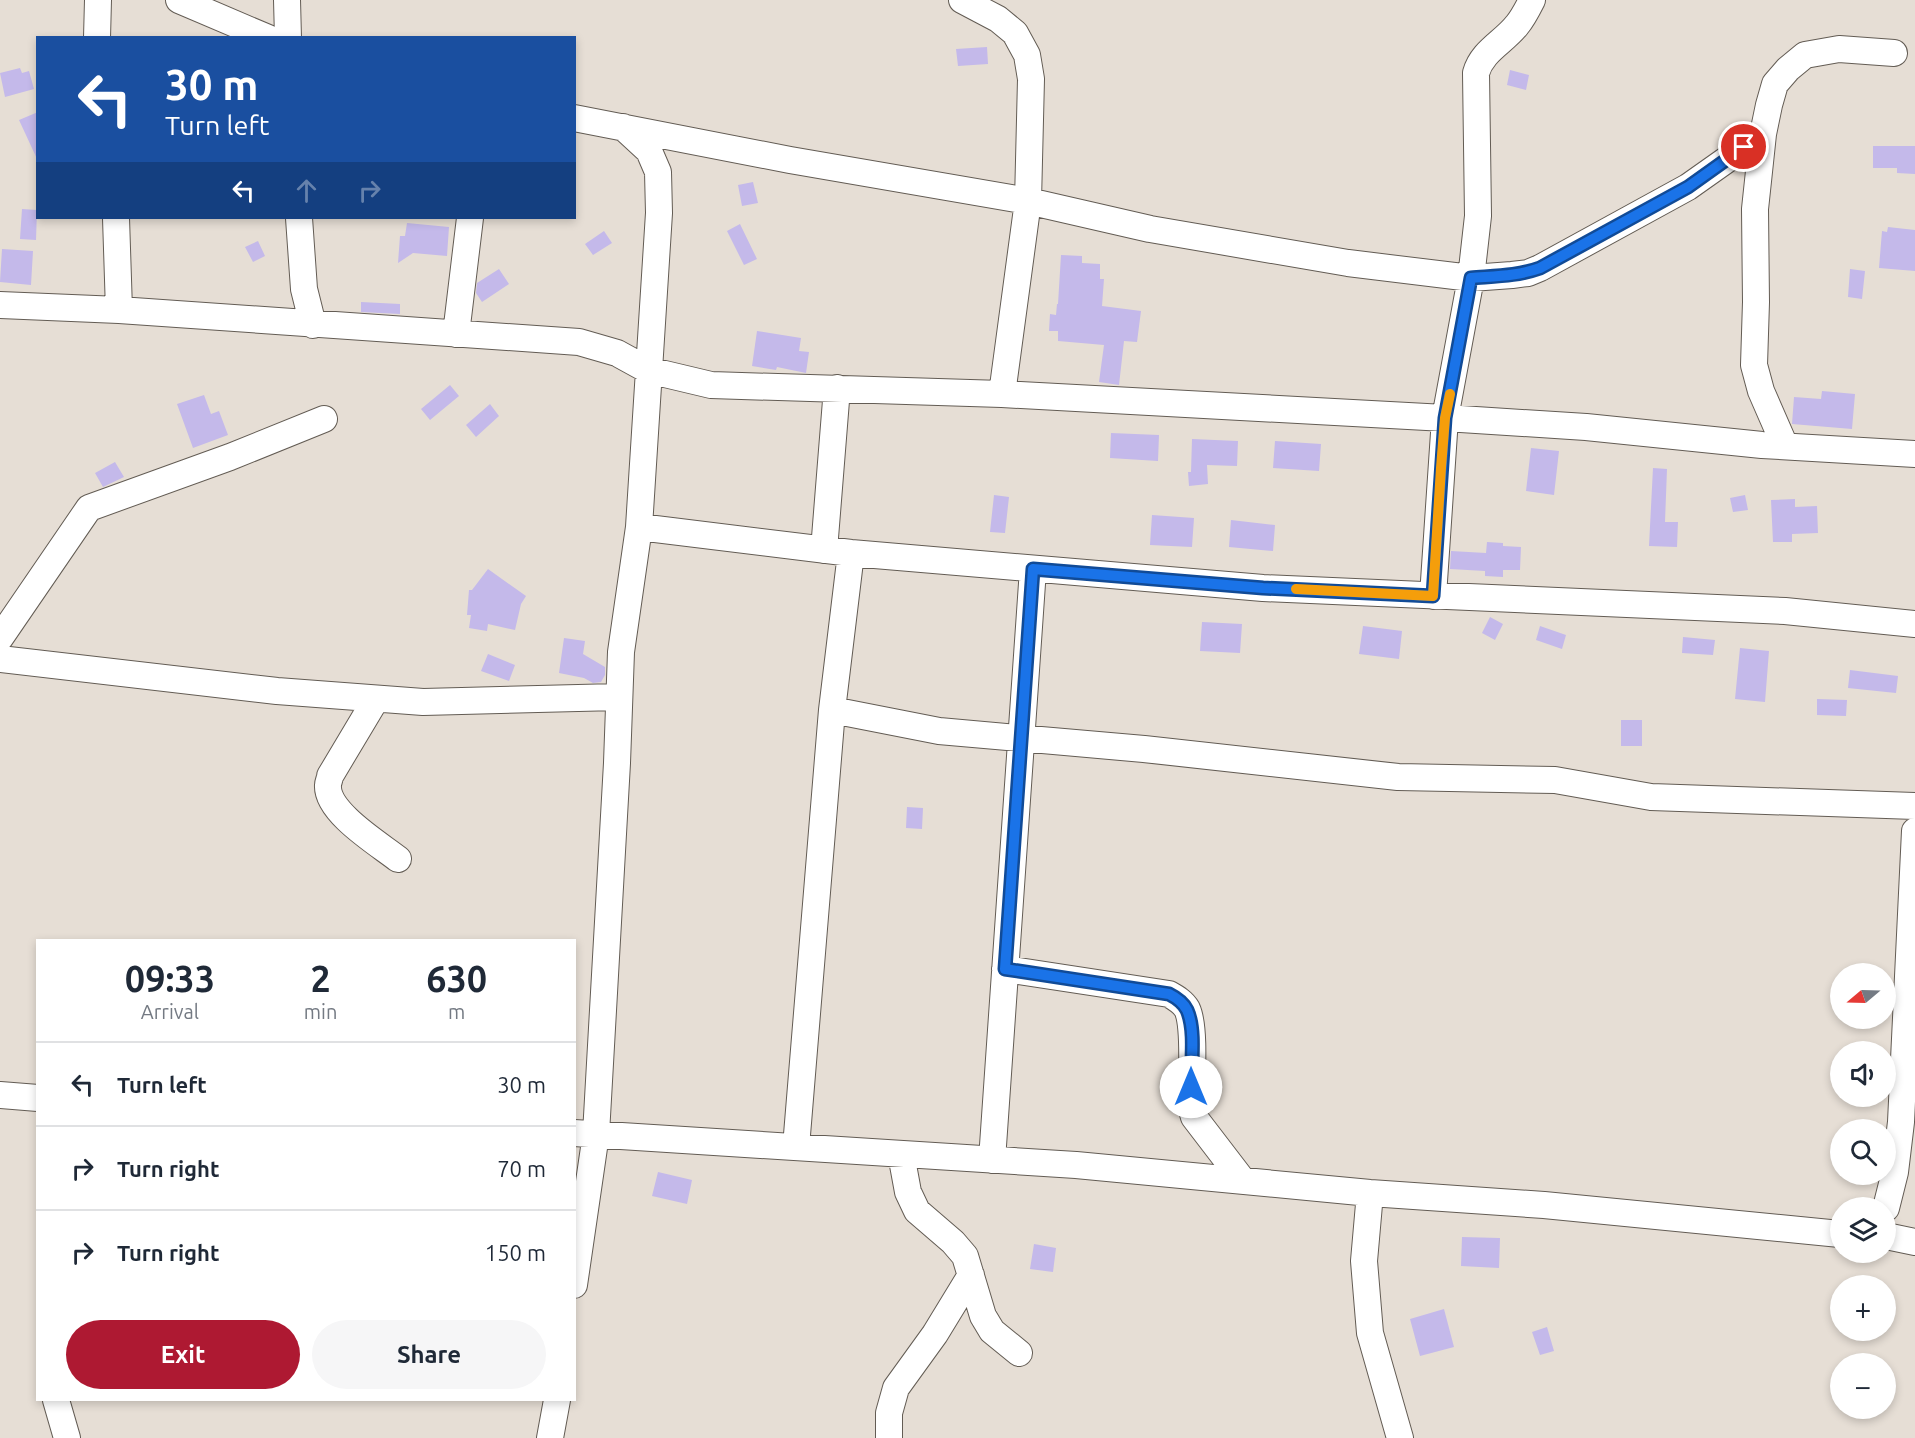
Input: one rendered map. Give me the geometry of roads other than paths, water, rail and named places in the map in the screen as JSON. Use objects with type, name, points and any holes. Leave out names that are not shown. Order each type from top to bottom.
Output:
[{"type":"street","points":[[97,36],[98,0]]},
{"type":"street","points":[[179,0],[263,36]]},
{"type":"street","points":[[286,0],[288,36]]},
{"type":"street","points":[[962,0],[998,19],[1015,33],[1027,55],[1031,79],[1028,201],[1002,393]]},
{"type":"street","points":[[1433,596],[1445,418],[1471,278],[1478,216],[1476,73],[1487,53],[1517,26],[1532,0]]},
{"type":"street","points":[[1785,446],[1761,391],[1754,365],[1755,208],[1763,134],[1769,105],[1775,84],[1805,55],[1839,49],[1894,53]]},
{"type":"street","points":[[576,118],[790,160],[1028,201],[1150,229],[1336,261],[1471,278],[1528,273],[1540,268],[1688,187],[1763,134]]},
{"type":"street","points":[[576,1257],[616,775],[622,642],[639,527],[659,213],[658,172],[649,151],[623,127]]},
{"type":"street","points":[[116,219],[119,310]]},
{"type":"street","points":[[299,219],[304,289],[313,325]]},
{"type":"street","points":[[456,334],[470,219]]},
{"type":"street","points":[[0,305],[119,310],[579,342],[617,353],[648,370],[711,385],[1002,393],[1445,418],[1586,427],[1785,446],[1915,454]]},
{"type":"street","points":[[824,550],[837,388]]},
{"type":"street","points":[[0,638],[89,508],[230,457],[324,419]]},
{"type":"street","points":[[639,527],[851,554],[1263,588],[1785,611],[1914,621]]},
{"type":"street","points":[[796,1147],[832,710],[851,554]]},
{"type":"street","points":[[992,1160],[1033,569]]},
{"type":"street","points":[[0,659],[277,692],[423,702],[618,697]]},
{"type":"street","points":[[376,699],[330,776],[327,786],[330,797],[349,821],[398,859]]},
{"type":"street","points":[[832,710],[939,731],[1144,749],[1398,777],[1555,780],[1651,797],[1915,806]]},
{"type":"street","points":[[1889,1197],[1895,1172],[1901,1122],[1915,831]]},
{"type":"street","points":[[1005,969],[1169,994],[1180,1000],[1192,1026],[1191,1107],[1194,1117],[1243,1181]]},
{"type":"street","points":[[0,1095],[36,1098]]},
{"type":"street","points":[[585,1133],[1076,1165],[1370,1193],[1544,1205],[1830,1233]]},
{"type":"street","points":[[901,1154],[908,1191],[917,1211],[953,1242],[965,1256],[983,1316],[992,1331],[1019,1353]]},
{"type":"street","points":[[1370,1193],[1364,1261],[1370,1333],[1400,1438]]},
{"type":"street","points":[[1896,1238],[1915,1242]]},
{"type":"street","points":[[889,1438],[889,1413],[896,1388],[935,1334],[970,1275]]},
{"type":"street","points":[[56,1401],[67,1438]]},
{"type":"street","points":[[550,1438],[557,1401]]}]
